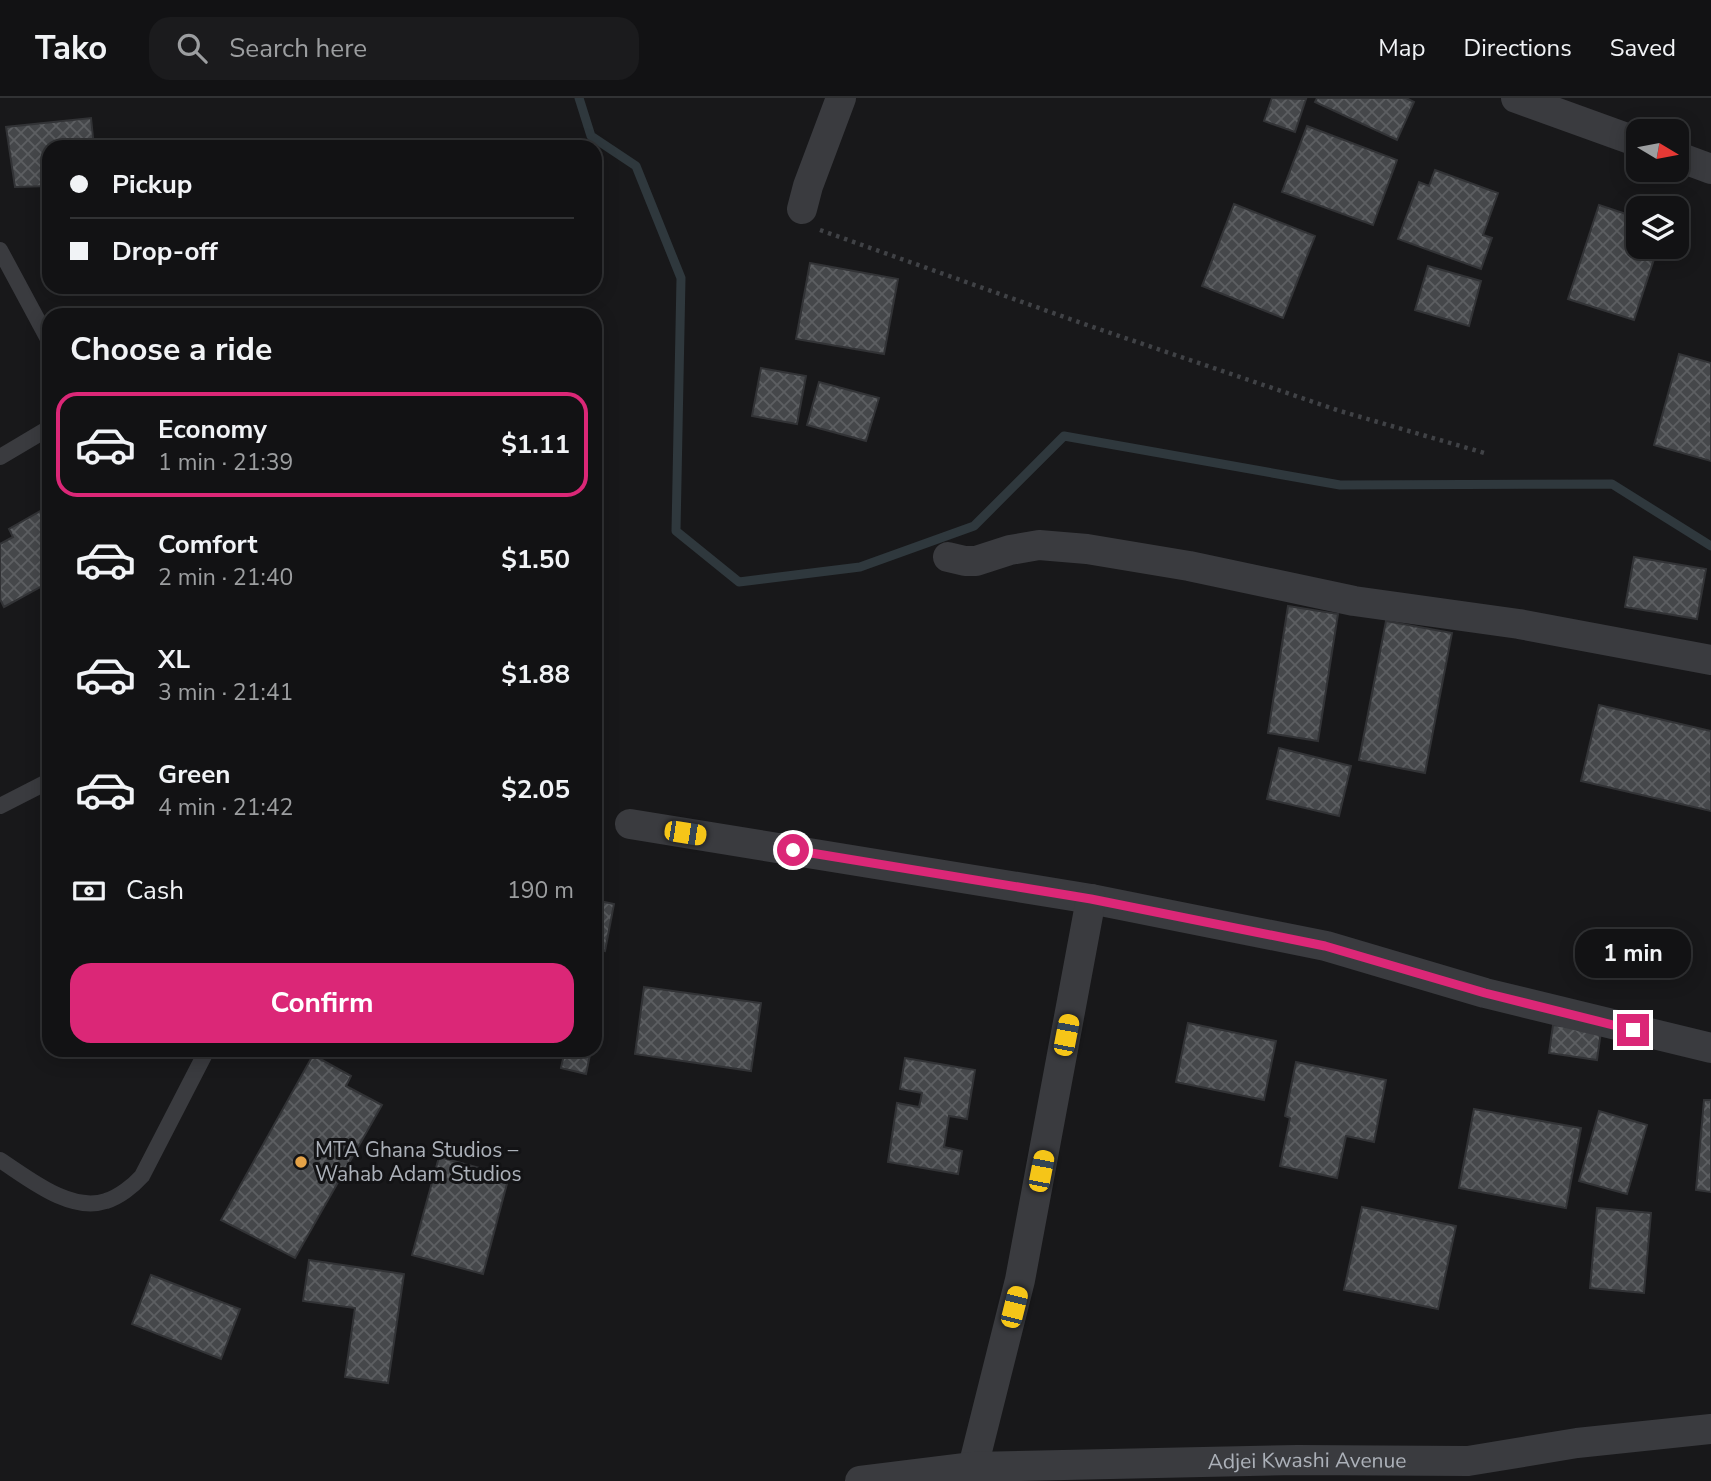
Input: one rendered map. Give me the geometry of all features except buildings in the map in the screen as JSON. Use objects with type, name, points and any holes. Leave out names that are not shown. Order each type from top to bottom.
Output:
[{"type":"street","points":[[802,209],[841,98]]},
{"type":"street","points":[[1516,98],[1626,138]]},
{"type":"street","points":[[1689,161],[1711,169]]},
{"type":"street","points":[[948,557],[976,561],[1010,550],[1039,545],[1087,549],[1189,566],[1354,601],[1519,624],[1711,660]]},
{"type":"street","points":[[631,824],[1091,899],[1325,946],[1485,993],[1711,1048]]},
{"type":"street","points":[[973,1467],[1020,1280],[1091,899]]},
{"type":"street","name":"Adjei Kwashi Avenue","points":[[860,1481],[973,1467],[1297,1460],[1467,1471],[1577,1443],[1711,1429]]},
{"type":"lane","points":[[0,250],[42,328]]},
{"type":"lane","points":[[0,457],[42,432]]},
{"type":"lane","points":[[0,806],[42,785]]},
{"type":"lane","points":[[0,1160],[54,1194],[81,1203],[106,1201],[142,1176],[203,1057]]},
{"type":"path","points":[[802,209],[811,227],[907,262],[1340,411],[1488,454]]},
{"type":"waterway","points":[[579,98],[591,136],[597,140]]},
{"type":"waterway","points":[[602,143],[636,166],[681,278],[676,531],[739,582],[860,567],[974,526],[1064,436],[1340,485],[1612,484],[1711,546]]},
{"type":"place","name":"MTA Ghana Studios – Wahab Adam Studios","points":[[301,1162]]},
{"type":"route","points":[[793,850],[1091,899],[1325,946],[1485,993],[1633,1030]]}]
